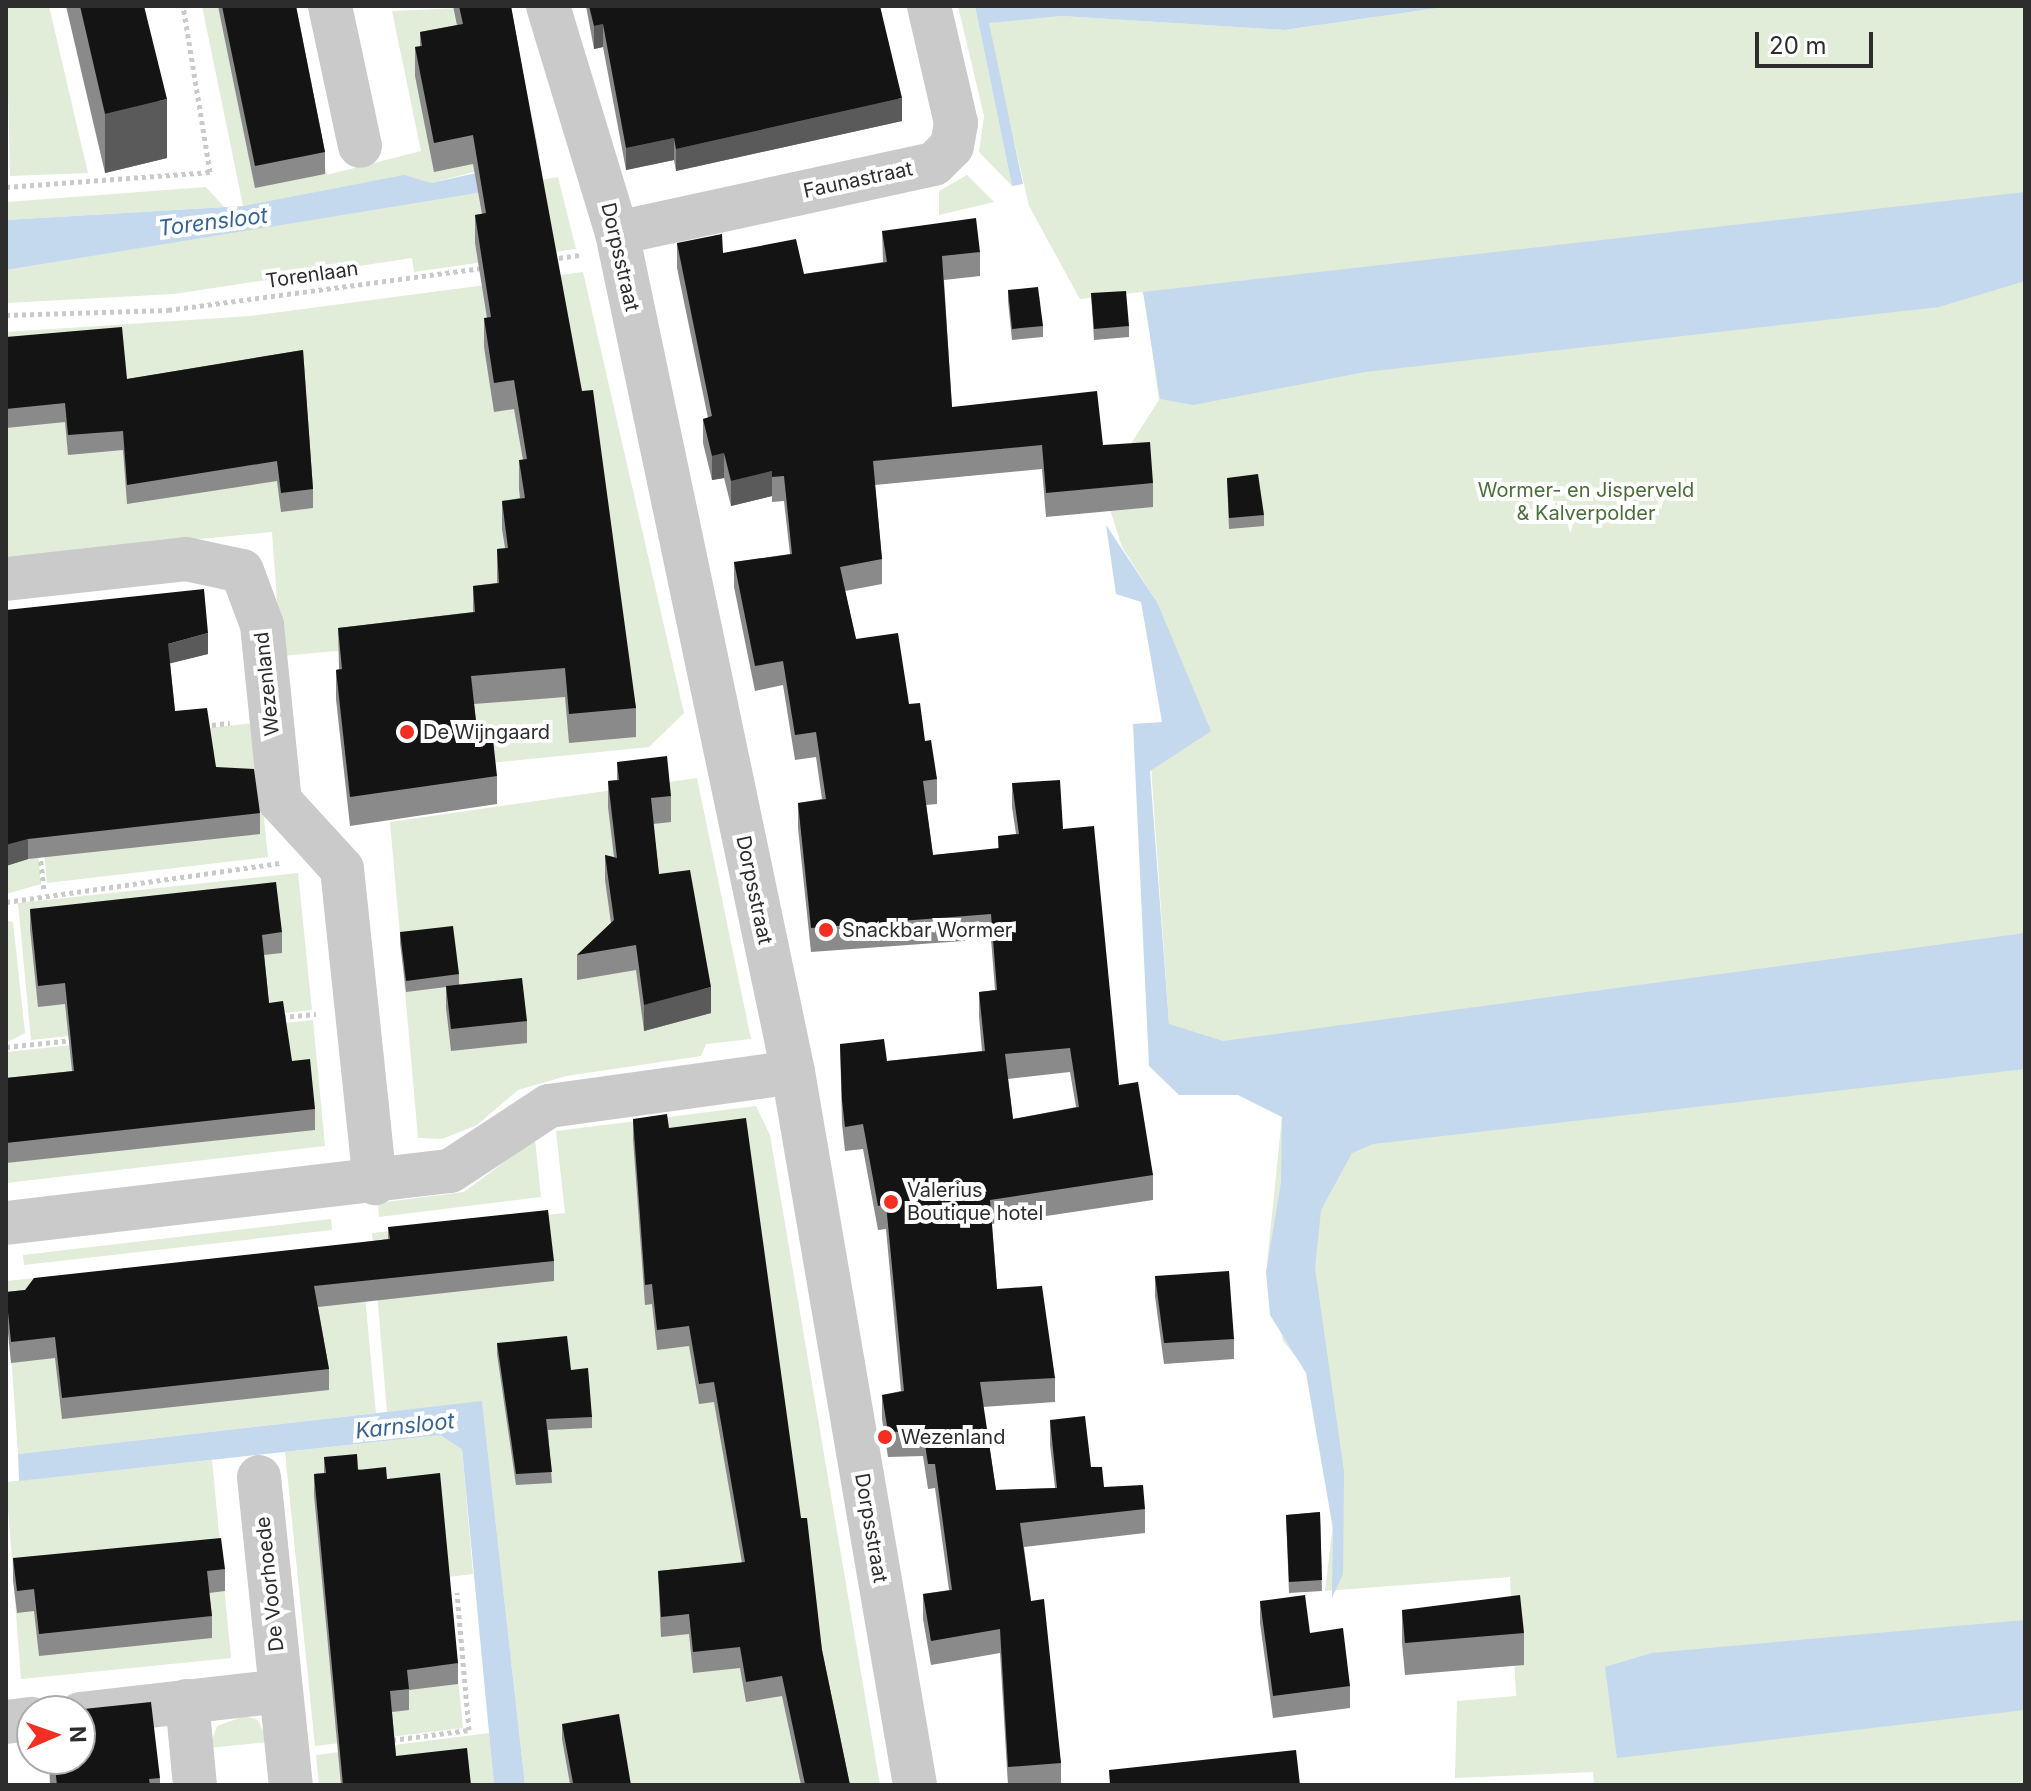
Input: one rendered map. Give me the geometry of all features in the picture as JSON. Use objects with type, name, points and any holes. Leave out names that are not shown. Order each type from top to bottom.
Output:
[{"type":"street","points":[[330,6],[360,146]]},
{"type":"street","name":"Dorpsstraat","points":[[548,6],[618,241],[793,1072],[915,1785]]},
{"type":"street","name":"Faunastraat","points":[[618,241],[934,164],[952,146],[956,123],[929,6]]},
{"type":"street","name":"Wezenland","points":[[6,579],[186,559],[242,571],[262,625],[280,801],[342,869],[375,1183]]},
{"type":"street","points":[[6,1223],[375,1183],[450,1171],[549,1106],[793,1072]]},
{"type":"street","name":"De Voorhoede","points":[[259,1477],[291,1785]]},
{"type":"street","points":[[96,1712],[281,1691]]},
{"type":"street","points":[[187,1701],[195,1785]]},
{"type":"path","points":[[6,187],[210,172],[183,6]]},
{"type":"path","points":[[542,260],[618,241]]},
{"type":"path","name":"Torenlaan","points":[[6,315],[168,310],[495,266]]},
{"type":"path","points":[[196,726],[271,718]]},
{"type":"path","points":[[6,902],[44,892],[279,865],[310,834]]},
{"type":"path","points":[[40,847],[44,892]]},
{"type":"path","points":[[265,1019],[357,1009]]},
{"type":"path","points":[[6,1047],[82,1039]]},
{"type":"path","points":[[378,1742],[469,1730],[457,1593]]},
{"type":"green space","points":[[6,6],[49,6],[88,173],[10,176]]},
{"type":"green space","points":[[202,6],[291,6],[327,175],[421,151],[392,11],[509,6],[540,155],[431,183],[243,206]]},
{"type":"green space","points":[[958,6],[975,6],[1012,186],[979,152],[984,116]]},
{"type":"green space","name":"Wormer- en Jisperveld & Kalverpolder","points":[[1452,6],[2025,6],[2025,1785],[1594,1785],[1593,1772],[1455,1778],[1457,1701],[1516,1696],[1510,1577],[1325,1591],[1341,1457],[1329,1397],[1283,1341],[1267,1263],[1282,1117],[1169,1024],[1150,752],[1195,732],[1157,602],[1122,547],[1103,487],[1159,400],[1145,298],[1142,292],[1080,299],[1029,206],[987,23],[1062,16],[1284,30]]},
{"type":"green space","points":[[967,175],[994,202],[939,215],[939,191]]},
{"type":"green space","points":[[558,177],[576,249],[414,272],[412,258],[174,294],[6,303],[6,270]]},
{"type":"green space","points":[[206,187],[224,207],[6,220],[6,202]]},
{"type":"green space","points":[[583,272],[684,713],[649,747],[480,764],[471,686],[480,638],[281,656],[272,532],[6,558],[6,332],[251,316]]},
{"type":"green space","points":[[254,723],[268,857],[47,883],[34,747]]},
{"type":"green space","points":[[28,749],[41,884],[6,894],[6,751]]},
{"type":"green space","points":[[697,778],[751,1039],[706,1044],[701,1056],[566,1076],[518,1090],[477,1125],[442,1139],[418,1138],[390,822]]},
{"type":"green space","points":[[298,873],[312,1010],[31,1040],[18,903]]},
{"type":"green space","points":[[6,921],[13,922],[25,1033],[6,1043]]},
{"type":"green space","points":[[313,1020],[325,1146],[6,1183],[6,1052]]},
{"type":"green space","points":[[756,1106],[770,1135],[880,1785],[525,1785],[482,1402],[387,1412],[372,1233],[565,1213],[556,1131]]},
{"type":"green space","points":[[535,1139],[541,1197],[379,1217],[378,1203],[464,1192]]},
{"type":"green space","points":[[331,1219],[332,1230],[24,1265],[23,1255]]},
{"type":"green space","points":[[360,1245],[376,1413],[18,1454],[6,1281]]},
{"type":"green space","points":[[440,1435],[462,1448],[473,1574],[448,1577],[463,1728],[315,1746],[285,1452]]},
{"type":"green space","points":[[212,1460],[231,1658],[21,1679],[6,1482]]},
{"type":"green space","points":[[245,1716],[258,1720],[268,1742],[209,1748],[217,1726]]},
{"type":"green space","points":[[489,1733],[494,1785],[319,1785],[316,1755]]},
{"type":"water","points":[[975,6],[1452,6],[1284,30],[1062,16],[989,23],[1023,184],[1012,186]]},
{"type":"water","name":"Torensloot","points":[[517,164],[519,186],[6,270],[6,220],[243,206],[404,175],[431,183]]},
{"type":"water","points":[[2025,192],[2025,281],[1939,307],[1365,372],[1193,405],[1160,399],[1143,292]]},
{"type":"water","points":[[1106,525],[1157,602],[1211,731],[1150,771],[1169,1024],[1223,1041],[2025,933],[2025,1069],[1373,1144],[1352,1153],[1321,1210],[1315,1268],[1344,1472],[1343,1574],[1332,1598],[1333,1529],[1306,1373],[1270,1315],[1266,1272],[1281,1183],[1282,1117],[1238,1095],[1179,1095],[1149,1066],[1133,724],[1162,722],[1141,602],[1116,594]]},
{"type":"water","name":"Karnsloot","points":[[482,1401],[525,1785],[494,1785],[462,1449],[440,1435],[19,1481],[18,1454]]},
{"type":"water","points":[[2025,1620],[2025,1710],[1617,1758],[1605,1667],[1652,1653]]},
{"type":"building","points":[[80,6],[144,6],[167,99],[105,114]]},
{"type":"building","points":[[222,6],[296,6],[325,152],[255,166]]},
{"type":"building","points":[[459,6],[511,6],[582,391],[593,390],[636,708],[569,714],[565,668],[471,676],[477,730],[493,739],[497,776],[350,797],[336,670],[342,669],[338,628],[475,612],[473,586],[499,583],[497,549],[508,548],[502,501],[525,498],[519,460],[527,459],[514,380],[494,383],[484,318],[491,317],[475,215],[486,213],[473,135],[434,143],[415,47],[422,46],[420,32],[463,24]]},
{"type":"building","points":[[589,6],[880,6],[902,98],[676,149],[674,138],[626,148],[603,24],[594,26]]},
{"type":"building","points":[[976,218],[980,252],[942,256],[952,407],[1097,391],[1103,445],[1150,442],[1153,483],[1046,493],[1042,445],[873,461],[882,559],[840,567],[856,639],[898,633],[909,704],[920,703],[925,741],[931,740],[937,779],[923,781],[933,855],[999,848],[998,836],[1019,834],[1012,783],[1060,780],[1063,829],[1094,826],[1119,1085],[1138,1082],[1153,1175],[990,1200],[997,1289],[1042,1286],[1055,1378],[980,1382],[996,1490],[1057,1488],[1050,1420],[1085,1416],[1091,1467],[1102,1467],[1104,1487],[1143,1485],[1145,1509],[1020,1523],[1031,1601],[1044,1599],[1061,1763],[1008,1767],[1000,1629],[931,1641],[923,1594],[952,1590],[935,1464],[928,1464],[923,1431],[888,1432],[882,1395],[904,1391],[886,1204],[878,1206],[863,1124],[845,1127],[842,1100],[840,1044],[884,1039],[887,1061],[985,1051],[979,992],[997,990],[991,914],[811,928],[798,803],[826,799],[816,732],[795,735],[783,661],[755,666],[734,562],[792,554],[784,476],[772,477],[772,471],[731,481],[724,453],[712,456],[703,419],[712,416],[677,243],[722,234],[723,253],[796,239],[804,274],[887,262],[882,231]],"holes":[[[1070,1048],[1079,1107],[1013,1119],[1005,1054]]]},
{"type":"building","points":[[1038,287],[1043,326],[1012,329],[1008,290]]},
{"type":"building","points":[[1126,291],[1129,326],[1094,329],[1091,293]]},
{"type":"building","points":[[122,327],[127,379],[303,350],[313,489],[281,493],[277,461],[127,485],[123,431],[68,435],[65,403],[6,409],[6,337]]},
{"type":"building","points":[[1258,474],[1264,515],[1229,518],[1227,478]]},
{"type":"building","points":[[204,589],[208,633],[168,644],[175,711],[207,708],[216,767],[254,769],[260,813],[28,839],[6,845],[6,610]]},
{"type":"building","points":[[667,756],[671,796],[651,798],[659,874],[690,870],[711,987],[644,1005],[636,945],[577,955],[614,920],[605,855],[617,858],[608,781],[619,780],[617,762]]},
{"type":"building","points":[[276,882],[282,932],[262,935],[269,1003],[283,1001],[292,1061],[310,1059],[315,1109],[6,1143],[6,1078],[74,1071],[65,983],[38,986],[30,909]]},
{"type":"building","points":[[453,926],[459,974],[406,981],[400,932]]},
{"type":"building","points":[[522,978],[527,1021],[451,1029],[446,986]]},
{"type":"building","points":[[667,1114],[669,1128],[746,1118],[801,1518],[807,1518],[822,1650],[850,1785],[801,1785],[805,1784],[782,1676],[746,1682],[740,1647],[693,1652],[689,1614],[661,1617],[658,1571],[745,1562],[714,1382],[699,1384],[689,1326],[657,1330],[652,1284],[645,1285],[633,1119]]},
{"type":"building","points":[[548,1210],[554,1261],[314,1286],[329,1369],[62,1398],[55,1337],[11,1342],[6,1292],[25,1290],[34,1278],[390,1239],[388,1227]]},
{"type":"building","points":[[1229,1271],[1234,1339],[1164,1343],[1155,1276]]},
{"type":"building","points":[[567,1336],[571,1370],[588,1368],[592,1417],[546,1419],[552,1472],[516,1474],[497,1343]]},
{"type":"building","points":[[357,1454],[358,1470],[386,1467],[387,1479],[440,1473],[458,1663],[407,1670],[409,1689],[390,1691],[396,1756],[467,1748],[471,1785],[343,1785],[314,1474],[326,1473],[324,1457]]},
{"type":"building","points":[[1320,1512],[1322,1580],[1289,1582],[1286,1515]]},
{"type":"building","points":[[221,1538],[225,1569],[207,1571],[212,1616],[39,1634],[34,1589],[17,1591],[13,1558]]},
{"type":"building","points":[[1305,1595],[1310,1633],[1343,1628],[1350,1686],[1273,1696],[1260,1601]]},
{"type":"building","points":[[1520,1595],[1524,1633],[1405,1643],[1402,1610]]},
{"type":"building","points":[[151,1702],[160,1778],[149,1779],[150,1785],[57,1785],[56,1775],[96,1775],[96,1708]]},
{"type":"building","points":[[619,1714],[631,1785],[563,1785],[573,1783],[562,1724]]},
{"type":"building","points":[[1296,1750],[1300,1785],[1110,1785],[1109,1770]]},
{"type":"place","name":"De Wijngaard","points":[[407,732]]},
{"type":"place","name":"Snackbar Wormer","points":[[826,930]]},
{"type":"place","name":"Valerius Boutique hotel","points":[[891,1202]]},
{"type":"place","name":"Wezenland","points":[[885,1437]]}]
